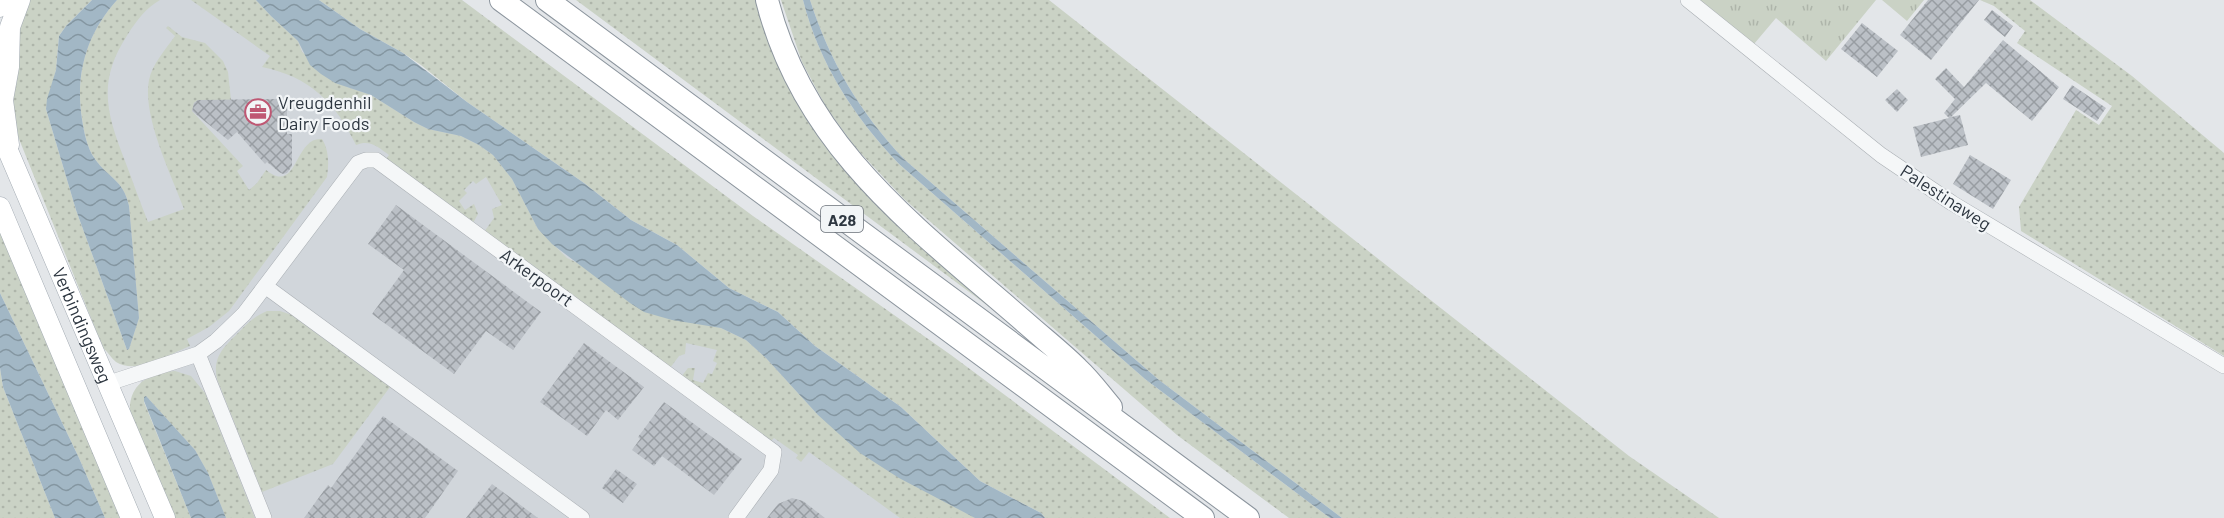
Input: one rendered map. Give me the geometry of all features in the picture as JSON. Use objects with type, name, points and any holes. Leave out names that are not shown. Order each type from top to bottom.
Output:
[{"type":"highway","name":"A28","points":[[501,0],[1203,518]]},
{"type":"highway","name":"A28","points":[[548,0],[1248,518]]},
{"type":"highway","name":"A28","points":[[767,0],[781,45],[803,93],[815,114],[845,155],[894,208],[1078,369],[1137,437]]},
{"type":"main road","points":[[0,7],[5,0]]},
{"type":"main road","points":[[10,154],[3,100],[9,67],[10,27],[20,0]]},
{"type":"main road","name":"Verbindingsweg","points":[[0,132],[165,518]]},
{"type":"main road","name":"Verbindingsweg","points":[[0,207],[131,518]]},
{"type":"street","name":"Palestinaweg","points":[[1688,0],[1890,161],[1962,209],[2224,366]]},
{"type":"street","name":"Arkerpoort","points":[[109,383],[198,354],[216,341],[232,327],[265,286],[358,163],[376,160],[774,452],[771,470],[736,518]]},
{"type":"street","points":[[265,286],[582,518]]},
{"type":"street","points":[[198,354],[264,518]]},
{"type":"shaded area","points":[[110,0],[287,0],[1012,518],[198,518],[146,398],[127,342],[77,33]]},
{"type":"green space","points":[[27,0],[92,0],[59,36],[56,70],[46,109],[76,210],[127,350],[139,318],[129,206],[123,190],[100,166],[90,150],[86,140],[80,103],[82,71],[90,41],[106,13],[117,0],[160,0],[142,15],[128,34],[118,51],[108,82],[109,112],[113,127],[148,222],[184,209],[159,145],[148,94],[153,68],[175,36],[166,28],[168,26],[182,37],[205,43],[223,61],[228,72],[231,100],[198,100],[194,103],[192,111],[243,166],[237,171],[249,190],[266,170],[276,176],[284,176],[290,171],[306,146],[313,141],[322,139],[326,148],[327,177],[229,311],[209,327],[187,339],[190,346],[153,362],[144,365],[125,365],[116,362],[103,348],[13,124],[10,114],[15,42]]},
{"type":"green space","points":[[191,0],[256,0],[298,41],[302,52],[347,87],[371,95],[428,129],[461,136],[479,145],[493,155],[512,179],[538,229],[567,258],[705,324],[721,328],[746,340],[766,358],[818,415],[946,502],[975,518],[900,518],[809,452],[801,462],[796,458],[798,455],[774,438],[770,442],[681,377],[688,368],[695,368],[693,380],[703,383],[708,373],[712,374],[717,363],[713,361],[717,350],[686,343],[685,354],[679,356],[670,368],[484,232],[494,218],[492,209],[502,205],[486,177],[476,184],[473,181],[464,190],[467,193],[459,201],[465,210],[474,204],[478,214],[473,223],[386,159],[389,155],[381,149],[370,143],[356,145],[339,116],[319,94],[294,77],[262,67],[270,56]]},
{"type":"green space","points":[[319,0],[462,0],[753,216],[951,355],[1170,518],[1045,518],[1041,513],[980,481],[901,407],[815,346],[778,312],[729,288],[677,245],[631,220],[584,183],[467,102],[421,65],[360,29]]},
{"type":"green space","points":[[576,0],[761,0],[785,70],[1007,320]]},
{"type":"green space","points":[[781,0],[803,0],[818,46],[840,88],[867,127],[899,164],[1145,379],[1330,518],[1289,518],[1177,435],[904,199],[855,147],[826,107],[802,62]]},
{"type":"green space","points":[[810,0],[1049,0],[1629,456],[1719,518],[1342,518],[1159,380],[905,160],[874,124],[848,86],[827,45]]},
{"type":"green space","points":[[1696,0],[1876,0],[1826,61],[1776,18],[1754,44]]},
{"type":"green space","points":[[1882,0],[1924,0],[1907,21]]},
{"type":"green space","points":[[1980,0],[2030,0],[2132,76],[2224,153],[2224,356],[2021,231],[2019,207],[2076,110],[2099,125],[2112,106],[2017,43],[2025,31],[1994,6]]},
{"type":"green space","points":[[0,228],[120,518],[105,518],[79,458],[0,293]]},
{"type":"green space","points":[[267,311],[280,311],[292,315],[390,387],[333,464],[262,492],[217,379],[216,364],[221,352],[249,322]]},
{"type":"green space","points":[[0,368],[3,387],[55,518],[0,518]]},
{"type":"green space","points":[[175,371],[191,376],[205,393],[255,518],[226,518],[208,473],[195,450],[146,396],[144,402],[191,518],[174,518],[130,413],[130,403],[137,387],[142,382],[157,374]]},
{"type":"water","points":[[92,0],[117,0],[106,13],[90,41],[82,71],[80,103],[86,140],[90,150],[100,166],[123,190],[129,206],[139,318],[127,350],[76,210],[46,109],[56,70],[59,36]]},
{"type":"water","points":[[256,0],[319,0],[360,29],[403,53],[467,102],[584,183],[631,220],[677,245],[729,288],[778,312],[815,346],[901,407],[980,481],[1041,513],[1045,518],[975,518],[899,478],[860,453],[818,415],[766,358],[746,340],[721,328],[672,320],[644,312],[630,303],[552,244],[538,229],[512,179],[493,155],[461,136],[428,129],[371,95],[335,83],[321,74],[310,65],[298,41]]},
{"type":"water","points":[[803,0],[810,0],[827,45],[860,105],[905,160],[1159,380],[1342,518],[1330,518],[1145,379],[899,164],[867,127],[840,88],[818,46]]},
{"type":"water","points":[[0,293],[79,458],[105,518],[55,518],[3,387],[0,368]]},
{"type":"water","points":[[146,396],[195,450],[208,473],[226,518],[191,518],[144,401]]},
{"type":"building","points":[[1928,0],[1979,0],[1931,60],[1900,35]]},
{"type":"building","points":[[1992,10],[2013,26],[2005,37],[1984,20]]},
{"type":"building","points":[[1862,23],[1898,51],[1877,77],[1841,49]]},
{"type":"building","points":[[2003,40],[2059,87],[2032,121],[1986,83],[1951,117],[1960,115],[1968,145],[1921,157],[1913,127],[1949,118],[1944,113],[1955,99],[1935,79],[1946,68],[1964,87]]},
{"type":"building","points":[[2072,85],[2106,108],[2097,121],[2063,99]]},
{"type":"building","points":[[1897,89],[1908,100],[1897,112],[1885,100]]},
{"type":"building","points":[[198,100],[287,100],[287,134],[292,134],[292,166],[287,173],[283,174],[267,162],[265,164],[237,132],[228,140],[192,111],[194,103]]},
{"type":"building","points":[[1970,155],[2011,180],[1993,209],[1953,184]]},
{"type":"building","points":[[396,205],[541,312],[513,350],[486,331],[454,374],[372,314],[404,270],[368,244]]},
{"type":"building","points":[[584,343],[644,387],[618,420],[606,410],[587,436],[540,402]]},
{"type":"building","points":[[664,402],[742,459],[714,495],[662,456],[654,466],[632,450],[640,439],[638,437]]},
{"type":"building","points":[[383,416],[458,471],[425,518],[304,518],[328,485],[331,488]]},
{"type":"building","points":[[616,469],[637,484],[623,503],[602,488]]},
{"type":"building","points":[[492,484],[538,518],[466,518]]},
{"type":"building","points":[[792,498],[803,501],[825,518],[767,518],[778,504]]},
{"type":"place","name":"Vreugdenhil Dairy Foods","points":[[258,112]]}]
